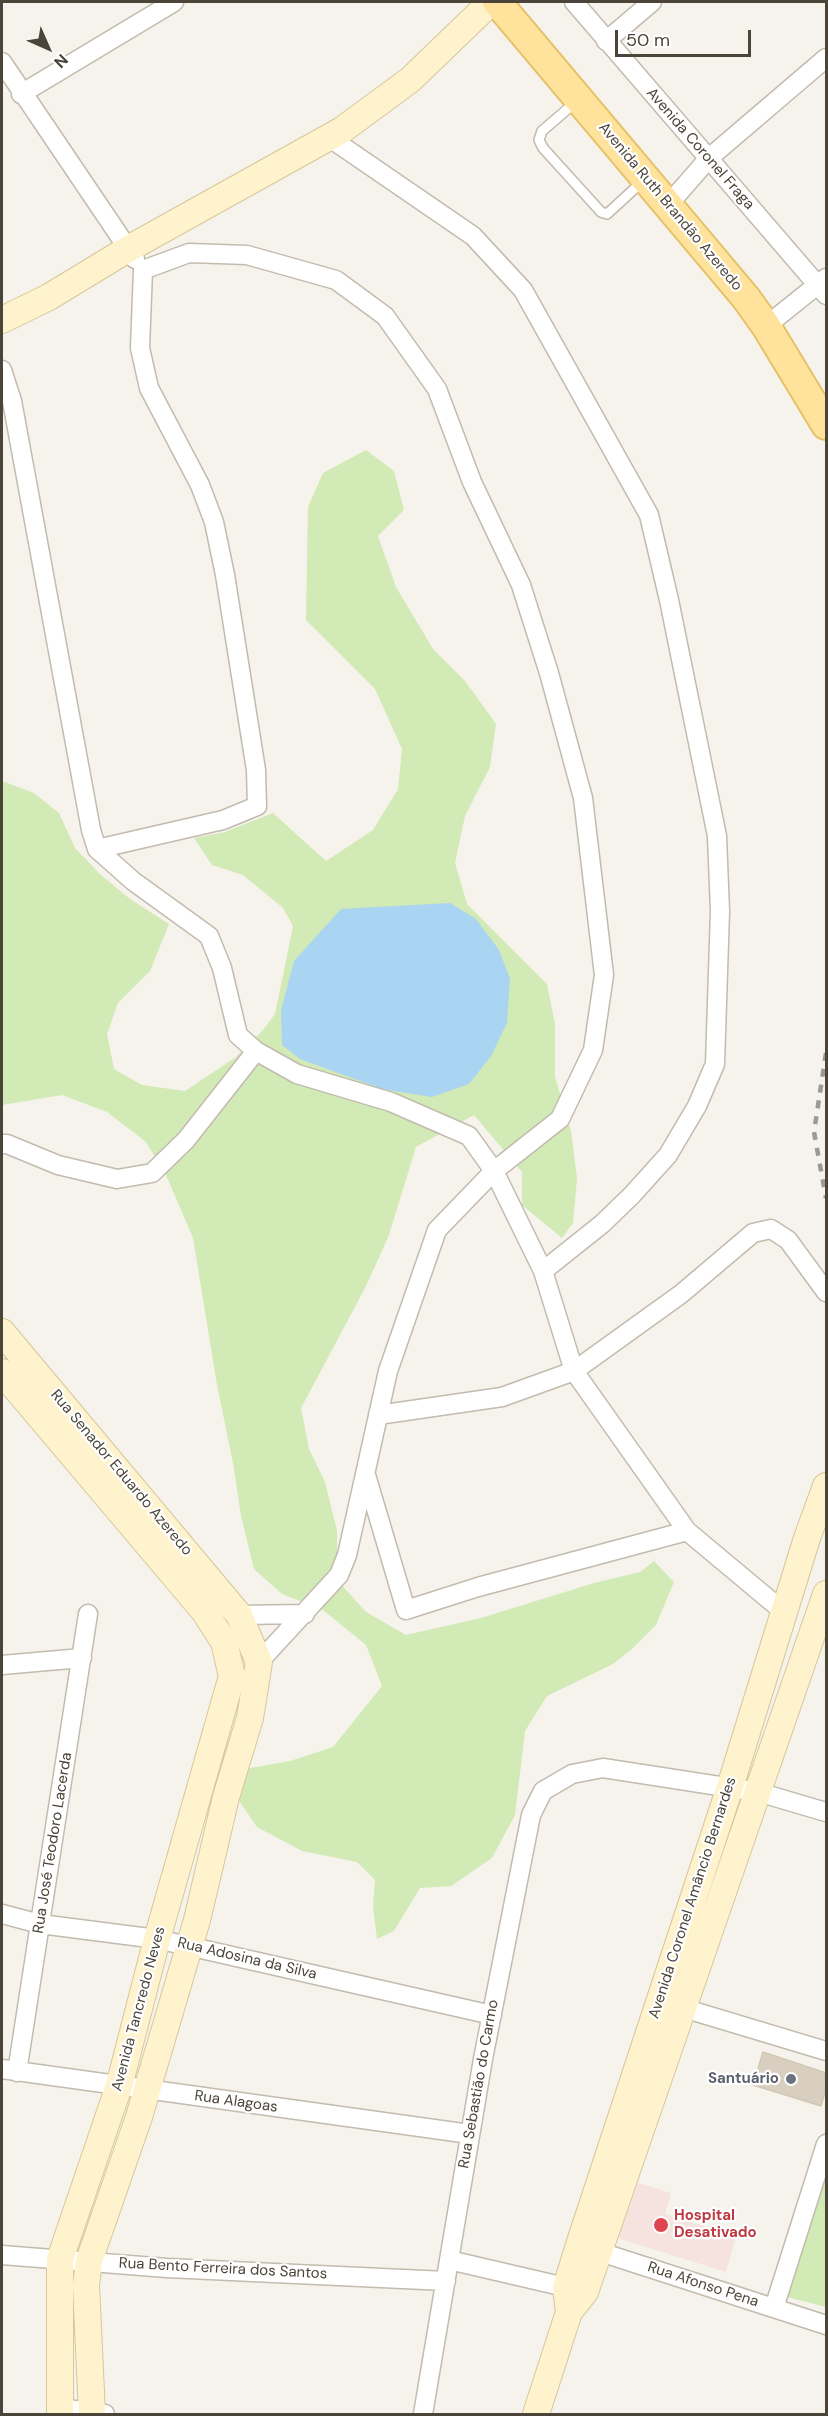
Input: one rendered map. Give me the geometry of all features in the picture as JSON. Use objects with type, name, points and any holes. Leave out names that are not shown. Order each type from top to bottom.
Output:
[{"type":"main road","name":"Avenida Ruth Brandão Azeredo","points":[[497,2],[746,298],[766,326],[826,425]]},
{"type":"street","points":[[21,94],[174,2]]},
{"type":"street","points":[[2,320],[49,297],[128,249],[330,138],[410,80],[491,2]]},
{"type":"street","name":"Avenida Coronel Fraga","points":[[574,2],[824,286]]},
{"type":"street","points":[[606,41],[652,2]]},
{"type":"street","points":[[668,205],[709,158],[826,58]]},
{"type":"street","points":[[2,62],[21,94],[142,270],[140,348],[149,388],[195,475],[214,522],[225,575],[256,770],[257,807],[222,820],[97,849]]},
{"type":"street","points":[[330,138],[473,236],[523,290],[649,515],[669,600],[717,836],[720,911],[715,1064],[697,1106],[668,1155],[602,1224],[543,1271]]},
{"type":"street","points":[[142,270],[189,253],[247,255],[336,280],[385,316],[437,389],[472,482],[521,585],[549,673],[583,798],[604,975],[593,1050],[560,1119],[494,1171],[437,1230],[388,1371],[346,1555],[339,1575],[305,1614],[259,1662],[239,1615],[305,1614]]},
{"type":"street","points":[[766,326],[824,286]]},
{"type":"street","points":[[2,370],[12,401],[91,830],[97,849],[133,881],[209,936],[222,968],[238,1035],[256,1051],[297,1074],[391,1102],[469,1136],[494,1171],[543,1271],[574,1371],[687,1531],[784,1612]]},
{"type":"street","points":[[2,1144],[58,1165],[117,1179],[152,1173],[186,1140],[256,1051]]},
{"type":"street","points":[[378,1415],[502,1397],[574,1371],[681,1294],[753,1233],[771,1229],[788,1240],[826,1292]]},
{"type":"street","name":"Rua Senador Eduardo Azeredo","points":[[2,1332],[239,1615]]},
{"type":"street","name":"Rua Senador Eduardo Azeredo","points":[[2,1372],[204,1611]]},
{"type":"street","points":[[365,1473],[406,1610],[478,1587],[687,1531]]},
{"type":"street","name":"Avenida Coronel Amâncio Bernardes","points":[[536,2415],[589,2248],[660,2001],[807,1538],[826,1486]]},
{"type":"street","name":"Avenida Coronel Amâncio Bernardes","points":[[589,2248],[685,2008],[826,1594]]},
{"type":"street","name":"Avenida Tancredo Neves","points":[[60,2411],[60,2259],[119,2086],[157,1939],[232,1676],[224,1642],[204,1611]]},
{"type":"street","name":"Rua José Teodoro Lacerda","points":[[9,2071],[40,1924],[88,1614]]},
{"type":"street","points":[[2,1665],[82,1658]]},
{"type":"street","name":"Avenida Tancredo Neves","points":[[96,2414],[86,2285],[89,2260],[147,2090],[197,1920],[226,1797],[250,1718],[259,1662]]},
{"type":"street","name":"Rua Sebastião do Carmo","points":[[423,2415],[492,2015],[531,1815],[543,1791],[572,1774],[603,1768],[758,1792],[826,1812]]},
{"type":"street","name":"Rua Adosina da Silva","points":[[2,1914],[40,1924],[157,1939],[492,2015]]},
{"type":"street","points":[[660,2001],[826,2051]]},
{"type":"street","name":"Rua Alagoas","points":[[9,2071],[470,2134]]},
{"type":"street","points":[[774,2308],[826,2144]]},
{"type":"street","name":"Rua Afonso Pena","points":[[589,2248],[826,2325]]},
{"type":"street","name":"Rua Bento Ferreira dos Santos","points":[[2,2256],[89,2260],[167,2268],[446,2282]]},
{"type":"street","points":[[449,2260],[573,2297]]},
{"type":"street","points":[[60,2411],[96,2414]]},
{"type":"lane","points":[[580,99],[542,131],[539,140],[543,148],[600,212],[607,214],[646,179]]},
{"type":"shaded area","name":"Hospital Desativado","points":[[635,2182],[671,2193],[665,2214],[736,2236],[726,2272],[617,2238]]},
{"type":"green space","points":[[366,450],[394,471],[404,510],[378,536],[396,587],[433,649],[465,681],[496,724],[490,767],[465,816],[455,863],[467,904],[547,984],[555,1024],[555,1077],[571,1131],[577,1178],[573,1223],[562,1238],[522,1205],[522,1172],[474,1115],[416,1147],[389,1235],[366,1286],[301,1408],[309,1449],[325,1482],[337,1531],[337,1580],[366,1612],[406,1635],[481,1618],[594,1583],[640,1572],[654,1561],[674,1582],[656,1625],[633,1648],[613,1664],[547,1696],[525,1731],[515,1815],[492,1858],[451,1886],[420,1888],[394,1931],[377,1939],[373,1907],[375,1880],[357,1862],[302,1851],[257,1827],[237,1798],[245,1769],[290,1761],[333,1747],[382,1686],[366,1645],[323,1610],[282,1594],[254,1569],[241,1516],[193,1238],[166,1175],[146,1142],[107,1112],[62,1095],[2,1105],[2,781],[34,793],[59,813],[75,848],[101,875],[130,899],[169,924],[150,971],[118,1003],[107,1034],[114,1069],[142,1085],[185,1091],[236,1057],[263,1030],[275,1014],[293,926],[283,908],[243,875],[212,865],[194,838],[225,832],[273,813],[326,861],[373,830],[398,789],[402,749],[375,689],[306,620],[308,507],[323,473]]},
{"type":"green space","points":[[826,2174],[826,2307],[787,2297]]},
{"type":"water","points":[[450,903],[476,919],[499,950],[510,979],[507,1023],[491,1056],[469,1084],[432,1097],[382,1089],[300,1059],[282,1045],[281,1010],[294,961],[341,909]]},
{"type":"building","name":"Santuário","points":[[763,2052],[826,2073],[826,2089],[821,2106],[753,2085]]},
{"type":"railway","points":[[826,1053],[814,1132],[826,1198]]},
{"type":"place","name":"Santuário","points":[[791,2079]]},
{"type":"place","name":"Hospital Desativado","points":[[661,2225]]}]
